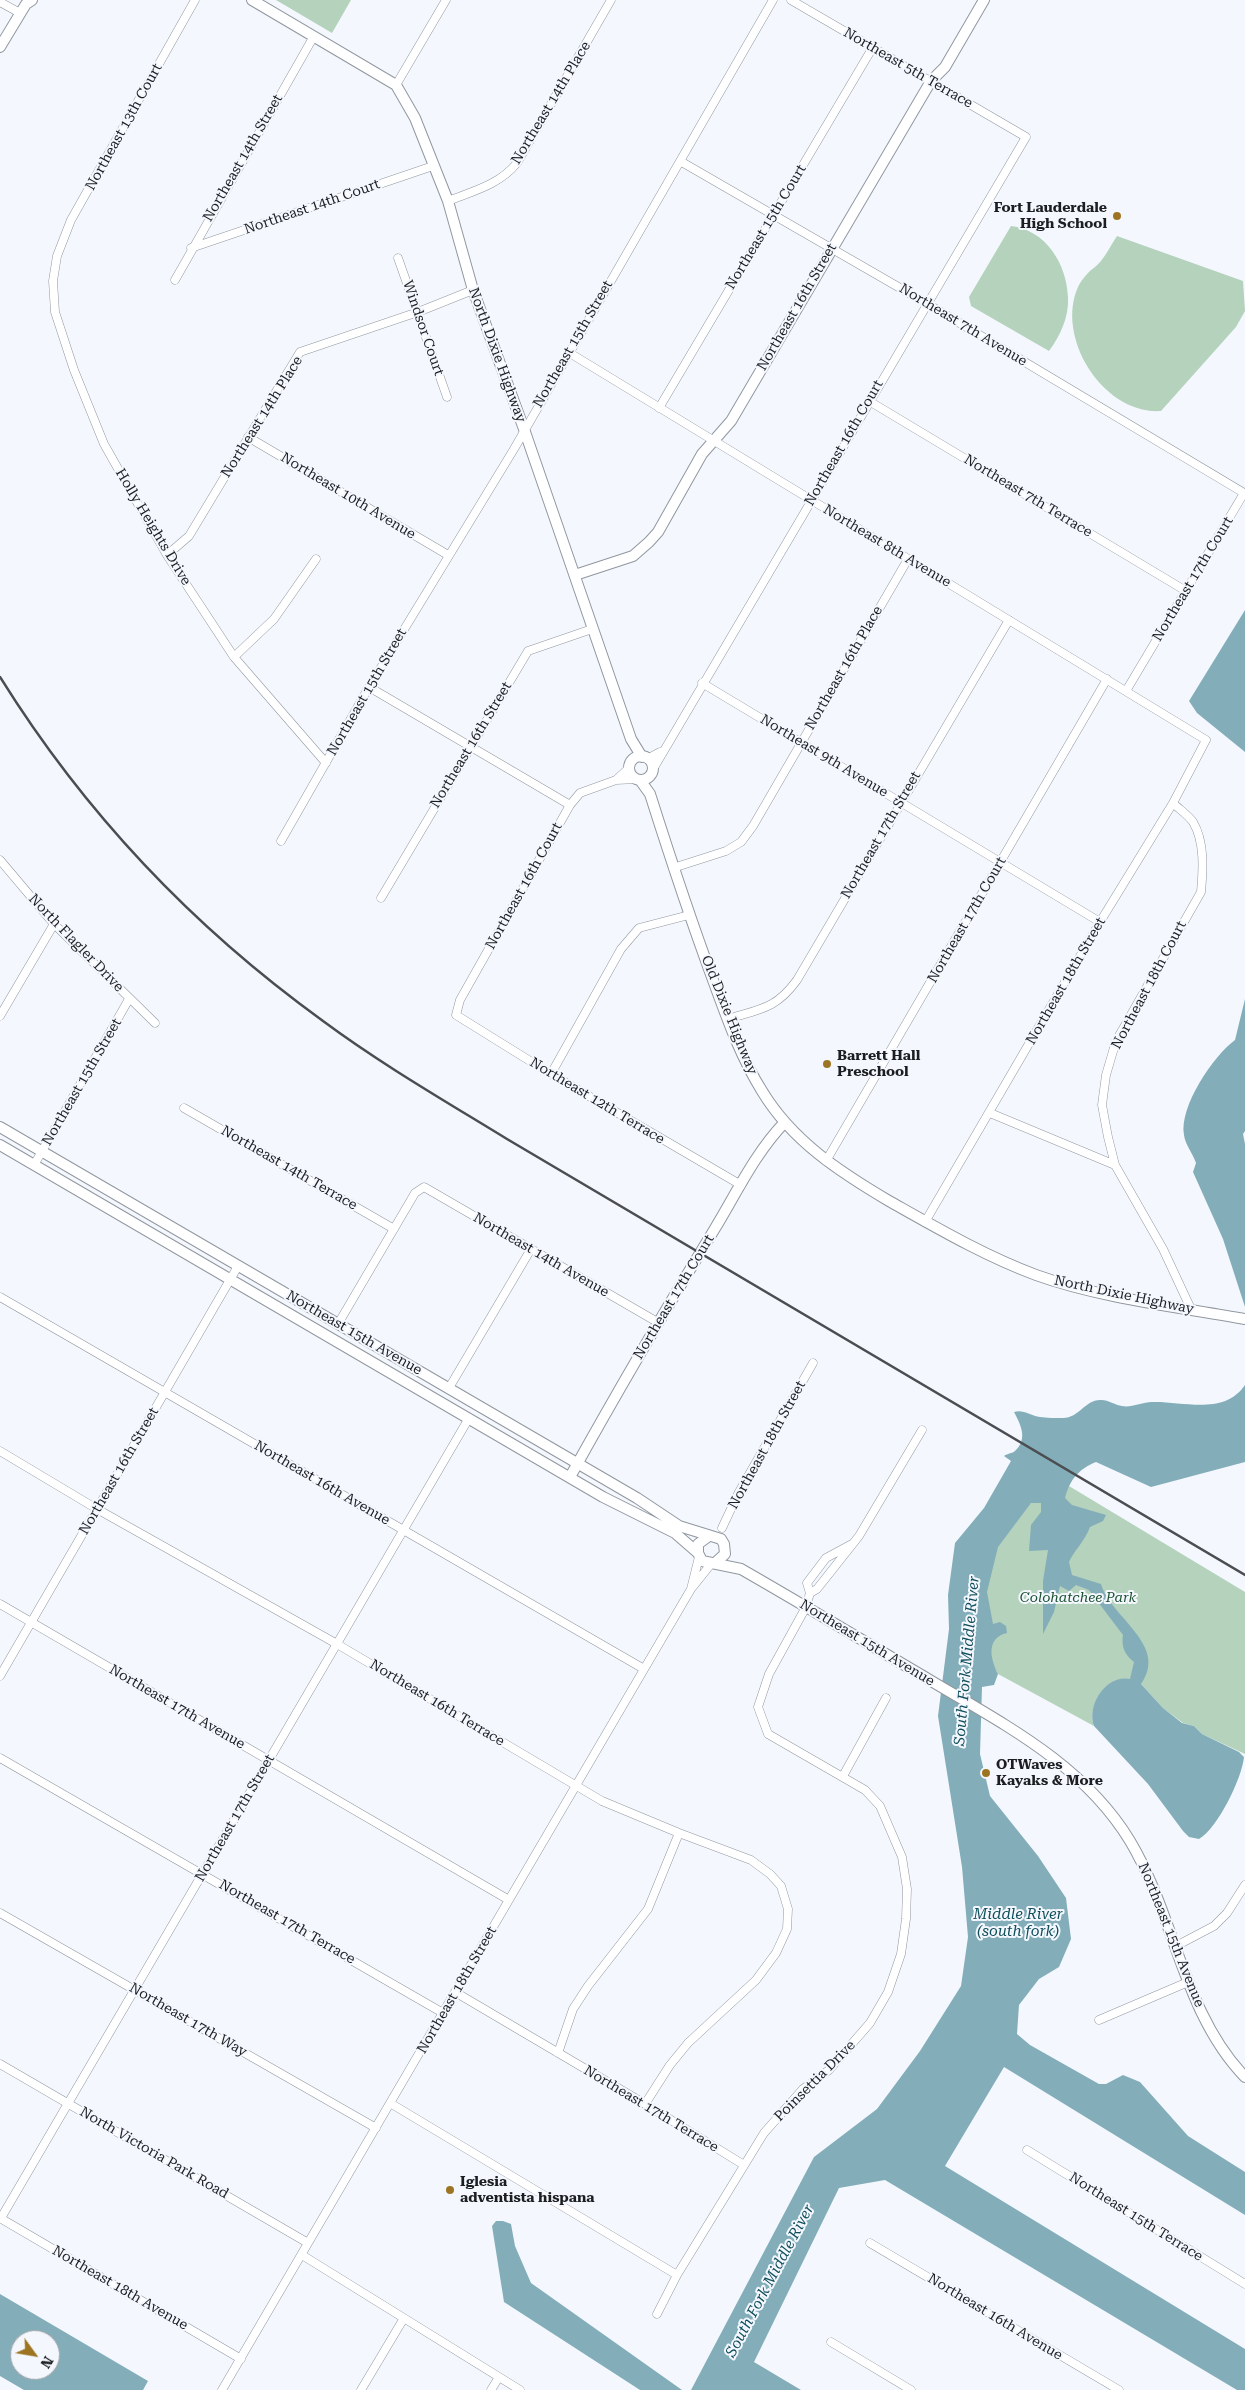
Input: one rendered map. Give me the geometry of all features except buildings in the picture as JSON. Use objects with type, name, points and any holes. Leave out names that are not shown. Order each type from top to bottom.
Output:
[{"type":"street","name":"Northeast 13th Court","points":[[58,256],[72,220],[195,0]]},
{"type":"street","points":[[252,0],[396,85],[446,0]]},
{"type":"street","name":"Northeast 14th Place","points":[[448,201],[499,181],[517,163],[611,0]]},
{"type":"street","name":"Northeast 15th Street","points":[[281,842],[369,687],[524,429],[773,0]]},
{"type":"street","name":"Northeast 5th Terrace","points":[[790,0],[1026,137]]},
{"type":"street","name":"Northeast 16th Street","points":[[575,575],[633,556],[658,532],[702,454],[731,420],[931,81],[945,67],[984,0]]},
{"type":"street","points":[[0,2],[26,4],[0,47]]},
{"type":"street","name":"Northeast 14th Street","points":[[175,280],[191,248],[314,36]]},
{"type":"street","name":"Northeast 15th Court","points":[[659,408],[873,47]]},
{"type":"street","name":"North Dixie Highway","points":[[396,85],[416,118],[448,201],[473,290],[524,429],[592,629]]},
{"type":"street","name":"Northeast 16th Court","points":[[651,773],[926,303],[1026,137]]},
{"type":"street","name":"Northeast 7th Avenue","points":[[680,161],[926,303],[1244,493]]},
{"type":"street","name":"Northeast 14th Court","points":[[191,248],[433,166]]},
{"type":"street","name":"Holly Heights Drive","points":[[58,256],[53,281],[55,312],[74,370],[104,444],[167,555],[234,657],[326,763]]},
{"type":"street","name":"Windsor Court","points":[[398,258],[447,397]]},
{"type":"street","name":"Northeast 14th Place","points":[[167,555],[189,536],[300,352],[418,312],[473,290]]},
{"type":"street","name":"Northeast 8th Avenue","points":[[568,352],[1206,740]]},
{"type":"street","name":"Northeast 7th Terrace","points":[[869,400],[1186,591]]},
{"type":"street","name":"Northeast 10th Avenue","points":[[248,437],[448,555]]},
{"type":"street","name":"Northeast 17th Court","points":[[1126,691],[1244,493]]},
{"type":"street","points":[[234,657],[274,619],[316,559]]},
{"type":"street","name":"Northeast 16th Place","points":[[673,868],[726,851],[741,842],[908,559]]},
{"type":"street","name":"Northeast 17th Street","points":[[728,1019],[774,1004],[786,996],[1009,620]]},
{"type":"street","points":[[592,629],[631,739],[644,758],[652,764],[651,773],[638,780],[631,775],[631,739]]},
{"type":"street","name":"Northeast 16th Street","points":[[381,898],[528,651],[592,629]]},
{"type":"street","name":"Northeast 17th Court","points":[[826,1161],[1107,679]]},
{"type":"street","name":"Northeast 9th Avenue","points":[[702,683],[1002,861],[1100,922]]},
{"type":"street","points":[[369,687],[469,748],[570,805]]},
{"type":"street","name":"Northeast 18th Street","points":[[925,1222],[1100,922],[1173,802],[1206,740]]},
{"type":"street","name":"Northeast 16th Court","points":[[644,758],[664,749]]},
{"type":"street","points":[[630,765],[644,758]]},
{"type":"street","name":"Northeast 16th Court","points":[[616,780],[630,765]]},
{"type":"street","name":"Old Dixie Highway","points":[[651,773],[650,794],[689,915],[744,1060],[762,1092],[785,1122],[826,1161],[855,1181],[925,1222]]},
{"type":"street","name":"Northeast 16th Court","points":[[456,1015],[460,1000],[570,805],[580,793],[616,780],[638,780]]},
{"type":"street","name":"Old Dixie Highway","points":[[638,780],[650,794]]},
{"type":"street","name":"Northeast 18th Court","points":[[1173,802],[1192,822],[1200,843],[1203,869],[1201,892],[1116,1041],[1106,1075],[1102,1105],[1116,1165],[1162,1249],[1191,1309]]},
{"type":"street","name":"North Flagler Drive","points":[[0,860],[54,924],[129,999],[156,1022]]},
{"type":"street","points":[[551,1074],[621,949],[638,928],[689,915]]},
{"type":"street","points":[[0,1016],[54,924]]},
{"type":"street","name":"Northeast 15th Street","points":[[34,1164],[129,999]]},
{"type":"street","name":"Northeast 12th Terrace","points":[[456,1015],[551,1074],[741,1185]]},
{"type":"street","name":"Northeast 14th Terrace","points":[[184,1108],[394,1230]]},
{"type":"street","points":[[990,1113],[1116,1165]]},
{"type":"street","name":"Northeast 17th Court","points":[[570,1478],[741,1185],[767,1143],[785,1122]]},
{"type":"street","name":"Northeast 15th Avenue","points":[[0,1127],[449,1388],[679,1526],[710,1536]]},
{"type":"street","name":"Northeast 15th Avenue","points":[[0,1145],[570,1478],[627,1510],[675,1533],[698,1555]]},
{"type":"street","name":"Northeast 14th Avenue","points":[[394,1230],[415,1193],[424,1187],[659,1323]]},
{"type":"street","name":"North Dixie Highway","points":[[925,1222],[991,1257],[1039,1276],[1084,1289],[1245,1318]]},
{"type":"street","points":[[338,1324],[394,1230]]},
{"type":"street","points":[[449,1388],[531,1249]]},
{"type":"street","name":"Northeast 16th Street","points":[[0,1676],[238,1266]]},
{"type":"street","name":"Northeast 16th Avenue","points":[[0,1296],[644,1670]]},
{"type":"street","name":"Northeast 18th Street","points":[[710,1536],[722,1528],[739,1492],[813,1363]]},
{"type":"street","name":"Northeast 17th Street","points":[[1,2218],[469,1418]]},
{"type":"street","points":[[810,1593],[817,1589],[867,1524],[922,1430]]},
{"type":"street","name":"Northeast 16th Terrace","points":[[0,1451],[97,1509],[337,1644],[602,1801],[750,1860],[770,1874],[781,1886],[788,1909],[787,1929],[776,1953],[756,1980],[688,2043],[670,2065],[645,2104]]},
{"type":"street","points":[[722,1528],[725,1546],[722,1558],[713,1564],[698,1555],[698,1544],[710,1536],[720,1539],[725,1546]]},
{"type":"street","name":"Poinsettia Drive","points":[[657,2314],[677,2275],[744,2166],[778,2116],[803,2089],[829,2070],[870,2022],[888,1992],[901,1954],[906,1919],[907,1889],[902,1857],[880,1806],[865,1790],[768,1734],[758,1707],[769,1674],[806,1607],[810,1593],[807,1583],[826,1558],[852,1544]]},
{"type":"street","name":"Northeast 15th Avenue","points":[[725,1546],[741,1569]]},
{"type":"street","name":"Northeast 18th Street","points":[[691,1589],[698,1555]]},
{"type":"street","name":"Northeast 18th Street","points":[[222,2390],[691,1589],[713,1564]]},
{"type":"street","name":"Northeast 15th Avenue","points":[[713,1564],[741,1569],[992,1717],[1041,1747],[1062,1764],[1114,1816],[1145,1869],[1176,1946],[1188,1982],[1206,2021],[1243,2070]]},
{"type":"street","name":"Northeast 17th Avenue","points":[[0,1604],[509,1900]]},
{"type":"street","points":[[843,1776],[886,1698]]},
{"type":"street","name":"Northeast 17th Terrace","points":[[0,1758],[443,2013]]},
{"type":"street","points":[[558,2053],[573,2009],[588,1986],[648,1909],[679,1833]]},
{"type":"street","points":[[1176,1946],[1214,1926],[1227,1913],[1245,1884]]},
{"type":"street","name":"Northeast 17th Way","points":[[0,1913],[376,2128]]},
{"type":"street","points":[[1098,2020],[1188,1982]]},
{"type":"street","name":"Northeast 17th Terrace","points":[[455,1992],[645,2104],[744,2166]]},
{"type":"street","name":"North Victoria Park Road","points":[[0,2064],[308,2243]]},
{"type":"street","points":[[390,2103],[677,2275]]},
{"type":"street","name":"Northeast 15th Terrace","points":[[1027,2150],[1245,2284]]},
{"type":"street","name":"Northeast 18th Avenue","points":[[1,2218],[241,2359]]},
{"type":"street","name":"Northeast 16th Avenue","points":[[870,2243],[1119,2390]]},
{"type":"street","points":[[302,2255],[520,2390]]},
{"type":"street","points":[[361,2390],[404,2318]]},
{"type":"street","points":[[831,2342],[911,2390]]},
{"type":"street","points":[[491,2390],[499,2377]]},
{"type":"green space","points":[[276,0],[351,0],[332,33]]},
{"type":"green space","points":[[1011,226],[1035,234],[1052,251],[1064,273],[1068,298],[1067,312],[1060,333],[1049,351],[971,306],[969,297]]},
{"type":"green space","points":[[1117,236],[1243,281],[1245,311],[1236,327],[1161,411],[1140,409],[1121,400],[1104,387],[1090,370],[1079,350],[1073,328],[1073,307],[1078,287],[1085,276],[1101,261]]},
{"type":"green space","name":"Colohatchee Park","points":[[1064,1483],[1245,1592],[1245,1754],[1202,1734],[1194,1726],[1183,1723],[1163,1708],[1141,1684],[1101,1692],[1092,1712],[1094,1726],[998,1674],[992,1663],[984,1581],[990,1540],[1027,1493]]},
{"type":"water","points":[[1245,610],[1245,752],[1197,713],[1189,701]]},
{"type":"water","points":[[1245,999],[1245,1131],[1243,1134],[1245,1144],[1245,1307],[1223,1239],[1193,1172],[1196,1163],[1187,1145],[1184,1135],[1184,1124],[1192,1097],[1199,1083],[1217,1058],[1235,1040]]},
{"type":"water","name":"Middle River (south fork)","points":[[1245,1385],[1245,1462],[1151,1487],[1096,1462],[1080,1471],[1070,1485],[1065,1498],[1072,1505],[1106,1515],[1103,1521],[1090,1527],[1069,1562],[1072,1575],[1101,1584],[1115,1608],[1143,1644],[1148,1657],[1148,1670],[1141,1684],[1163,1708],[1182,1723],[1194,1726],[1202,1734],[1239,1752],[1244,1757],[1234,1789],[1214,1824],[1199,1839],[1189,1837],[1148,1784],[1094,1726],[1093,1710],[1100,1693],[1113,1681],[1130,1679],[1134,1662],[1124,1650],[1123,1635],[1089,1590],[1076,1585],[1069,1591],[1060,1586],[1054,1612],[1043,1634],[1043,1581],[1048,1550],[1029,1551],[1031,1525],[1041,1512],[1041,1503],[1031,1503],[998,1547],[987,1592],[993,1624],[1000,1622],[1006,1626],[1007,1633],[996,1639],[993,1644],[993,1662],[998,1674],[994,1685],[982,1687],[980,1754],[990,1796],[1038,1856],[1066,1898],[1071,1939],[1059,1967],[1039,1979],[1019,2005],[1017,2034],[1030,2045],[1099,2084],[1106,2084],[1123,2075],[1140,2082],[1188,2136],[1245,2172],[1245,2215],[1004,2067],[945,2166],[1245,2349],[1245,2390],[1237,2390],[885,2180],[839,2188],[754,2362],[801,2390],[691,2390],[814,2157],[877,2109],[920,2051],[961,1986],[968,1937],[962,1867],[938,1716],[949,1629],[948,1595],[955,1543],[984,1508],[1011,1461],[1004,1456],[1015,1451],[1021,1442],[1021,1427],[1014,1412],[1021,1411],[1043,1417],[1063,1418],[1069,1417],[1090,1403],[1100,1400],[1125,1406],[1152,1402],[1215,1404],[1226,1401],[1236,1395]]},
{"type":"water","points":[[496,2221],[511,2224],[515,2246],[531,2283],[682,2390],[640,2390],[504,2302],[492,2226]]},
{"type":"water","points":[[0,2294],[148,2381],[143,2390],[24,2390],[0,2376]]},
{"type":"railway","points":[[0,677],[68,775],[105,821],[145,865],[186,907],[230,947],[276,985],[345,1037],[507,1139],[1245,1575]]},
{"type":"place","name":"Fort Lauderdale High School","points":[[1117,216]]},
{"type":"place","name":"Barrett Hall Preschool","points":[[827,1064]]},
{"type":"place","name":"OTWaves Kayaks & More","points":[[986,1773]]},
{"type":"place","name":"Iglesia adventista hispana","points":[[450,2190]]},
{"type":"water label","name":"South Fork Middle River","points":[[967,1661]]},
{"type":"water label","name":"South Fork Middle River","points":[[770,2281]]}]
